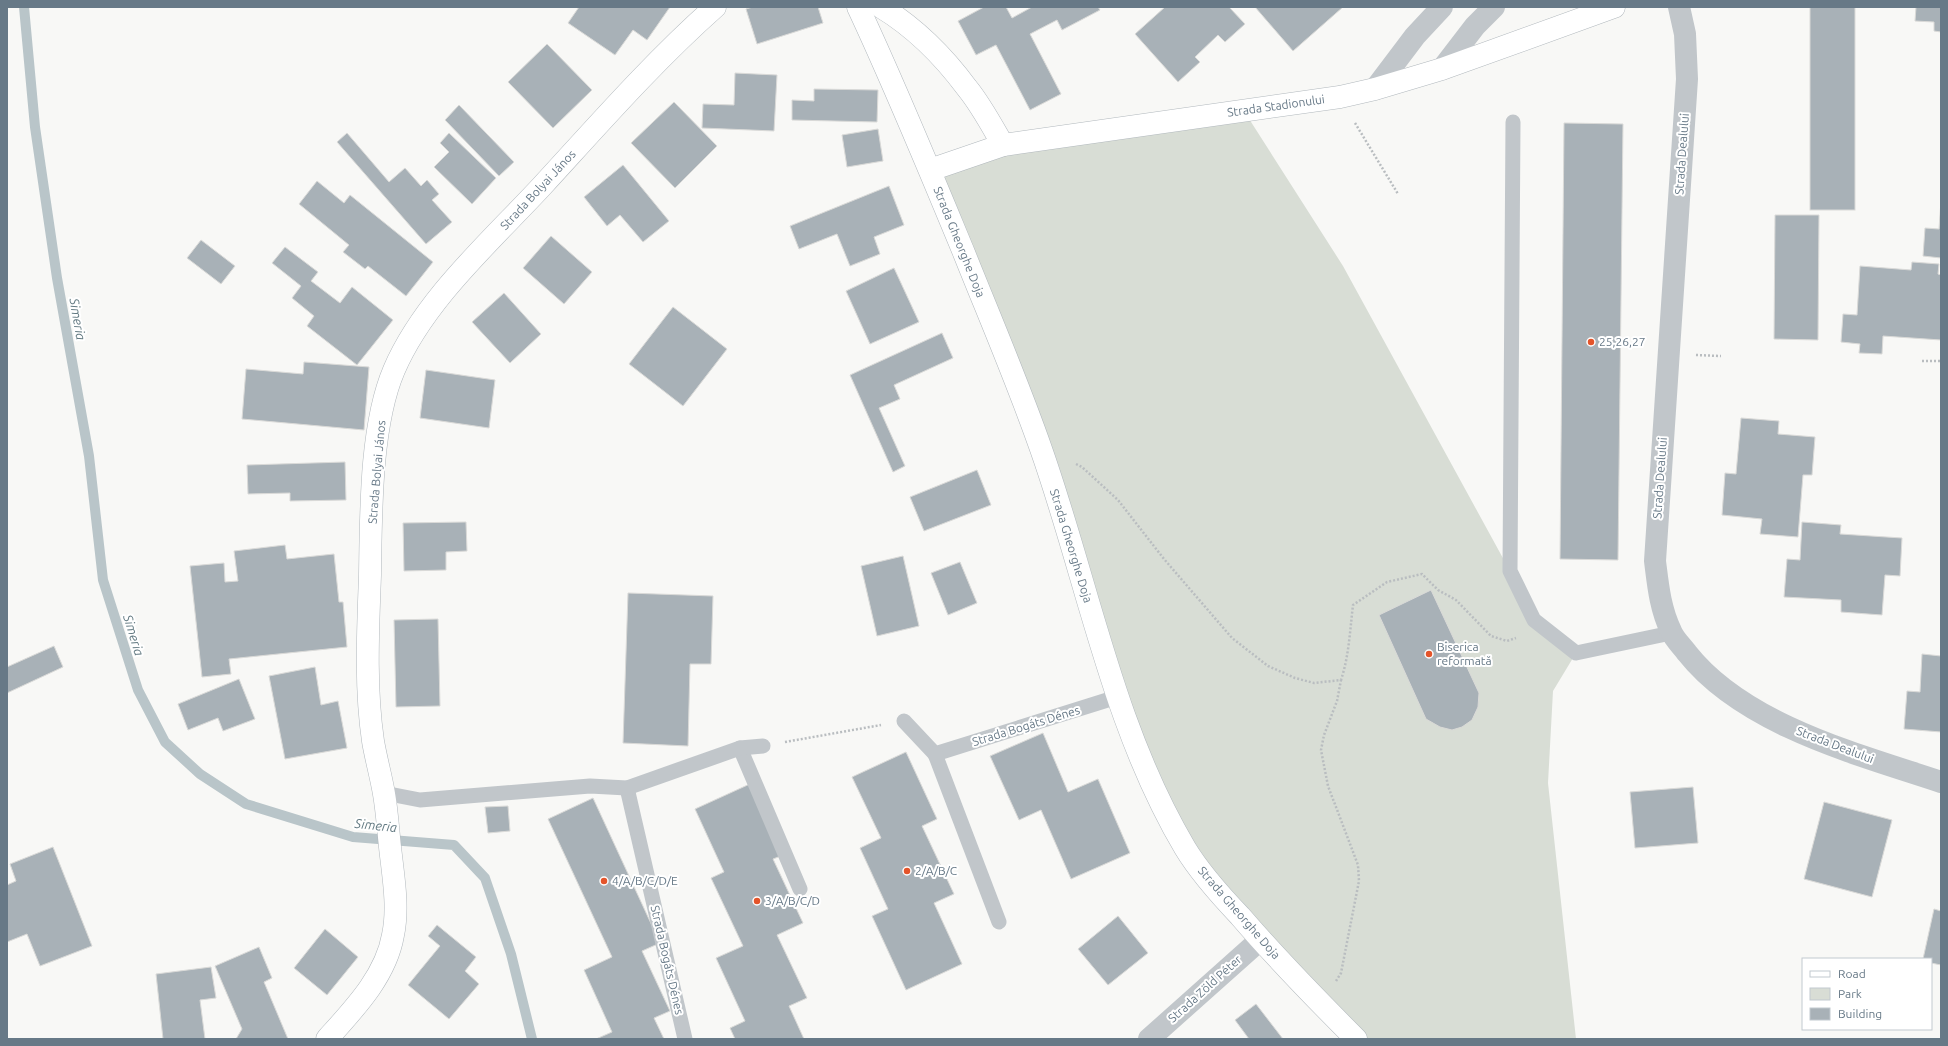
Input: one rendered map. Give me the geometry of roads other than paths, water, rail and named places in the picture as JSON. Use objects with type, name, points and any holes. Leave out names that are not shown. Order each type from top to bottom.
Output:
[{"type":"street","name":"Strada Bolyai János","points":[[327,1039],[373,983],[385,962],[393,937],[396,912],[384,794],[375,756],[371,727],[369,687],[371,522],[377,444],[384,401],[393,372],[408,342],[440,296],[659,60],[715,7]]},
{"type":"street","name":"Strada Gheorghe Doja","points":[[858,7],[893,80],[1010,365],[1041,450],[1117,697],[1139,756],[1186,850],[1211,884],[1260,940],[1356,1039]]},
{"type":"street","points":[[881,7],[899,18],[943,59],[968,89],[1003,145]]},
{"type":"street","points":[[1375,89],[1415,36],[1442,7]]},
{"type":"street","points":[[1442,69],[1475,26],[1494,7]]},
{"type":"street","name":"Strada Stadionului","points":[[930,170],[1003,145],[1340,96],[1375,89],[1442,69],[1614,7]]},
{"type":"street","name":"Strada Dealului","points":[[1679,7],[1685,34],[1687,79],[1655,561],[1660,601],[1671,633],[1695,663],[1726,690],[1776,721],[1831,746],[1941,782]]},
{"type":"street","name":"Strada Zöld Péter","points":[[1150,1039],[1260,940]]},
{"type":"lane","points":[[1513,122],[1510,571],[1534,620],[1576,653],[1671,633]]},
{"type":"lane","name":"Strada Bogáts Dénes","points":[[935,754],[1117,697]]},
{"type":"lane","points":[[904,721],[935,754],[999,922]]},
{"type":"lane","points":[[384,794],[420,800],[590,786],[627,788],[740,748],[763,746]]},
{"type":"lane","points":[[740,748],[800,890]]},
{"type":"lane","name":"Strada Bogáts Dénes","points":[[627,788],[685,1039]]},
{"type":"waterway","name":"Simeria","points":[[24,7],[35,127],[57,278],[89,456],[103,580],[138,690],[165,742],[200,774],[246,804],[353,837],[454,845],[485,878],[511,954],[532,1039]]},
{"type":"place","name":"25,26,27","points":[[1591,342]]},
{"type":"place","name":"Biserica reformată","points":[[1429,654]]},
{"type":"place","name":"2/A/B/C","points":[[907,871]]},
{"type":"place","name":"4/A/B/C/D/E","points":[[604,881]]},
{"type":"place","name":"3/A/B/C/D","points":[[757,901]]}]
